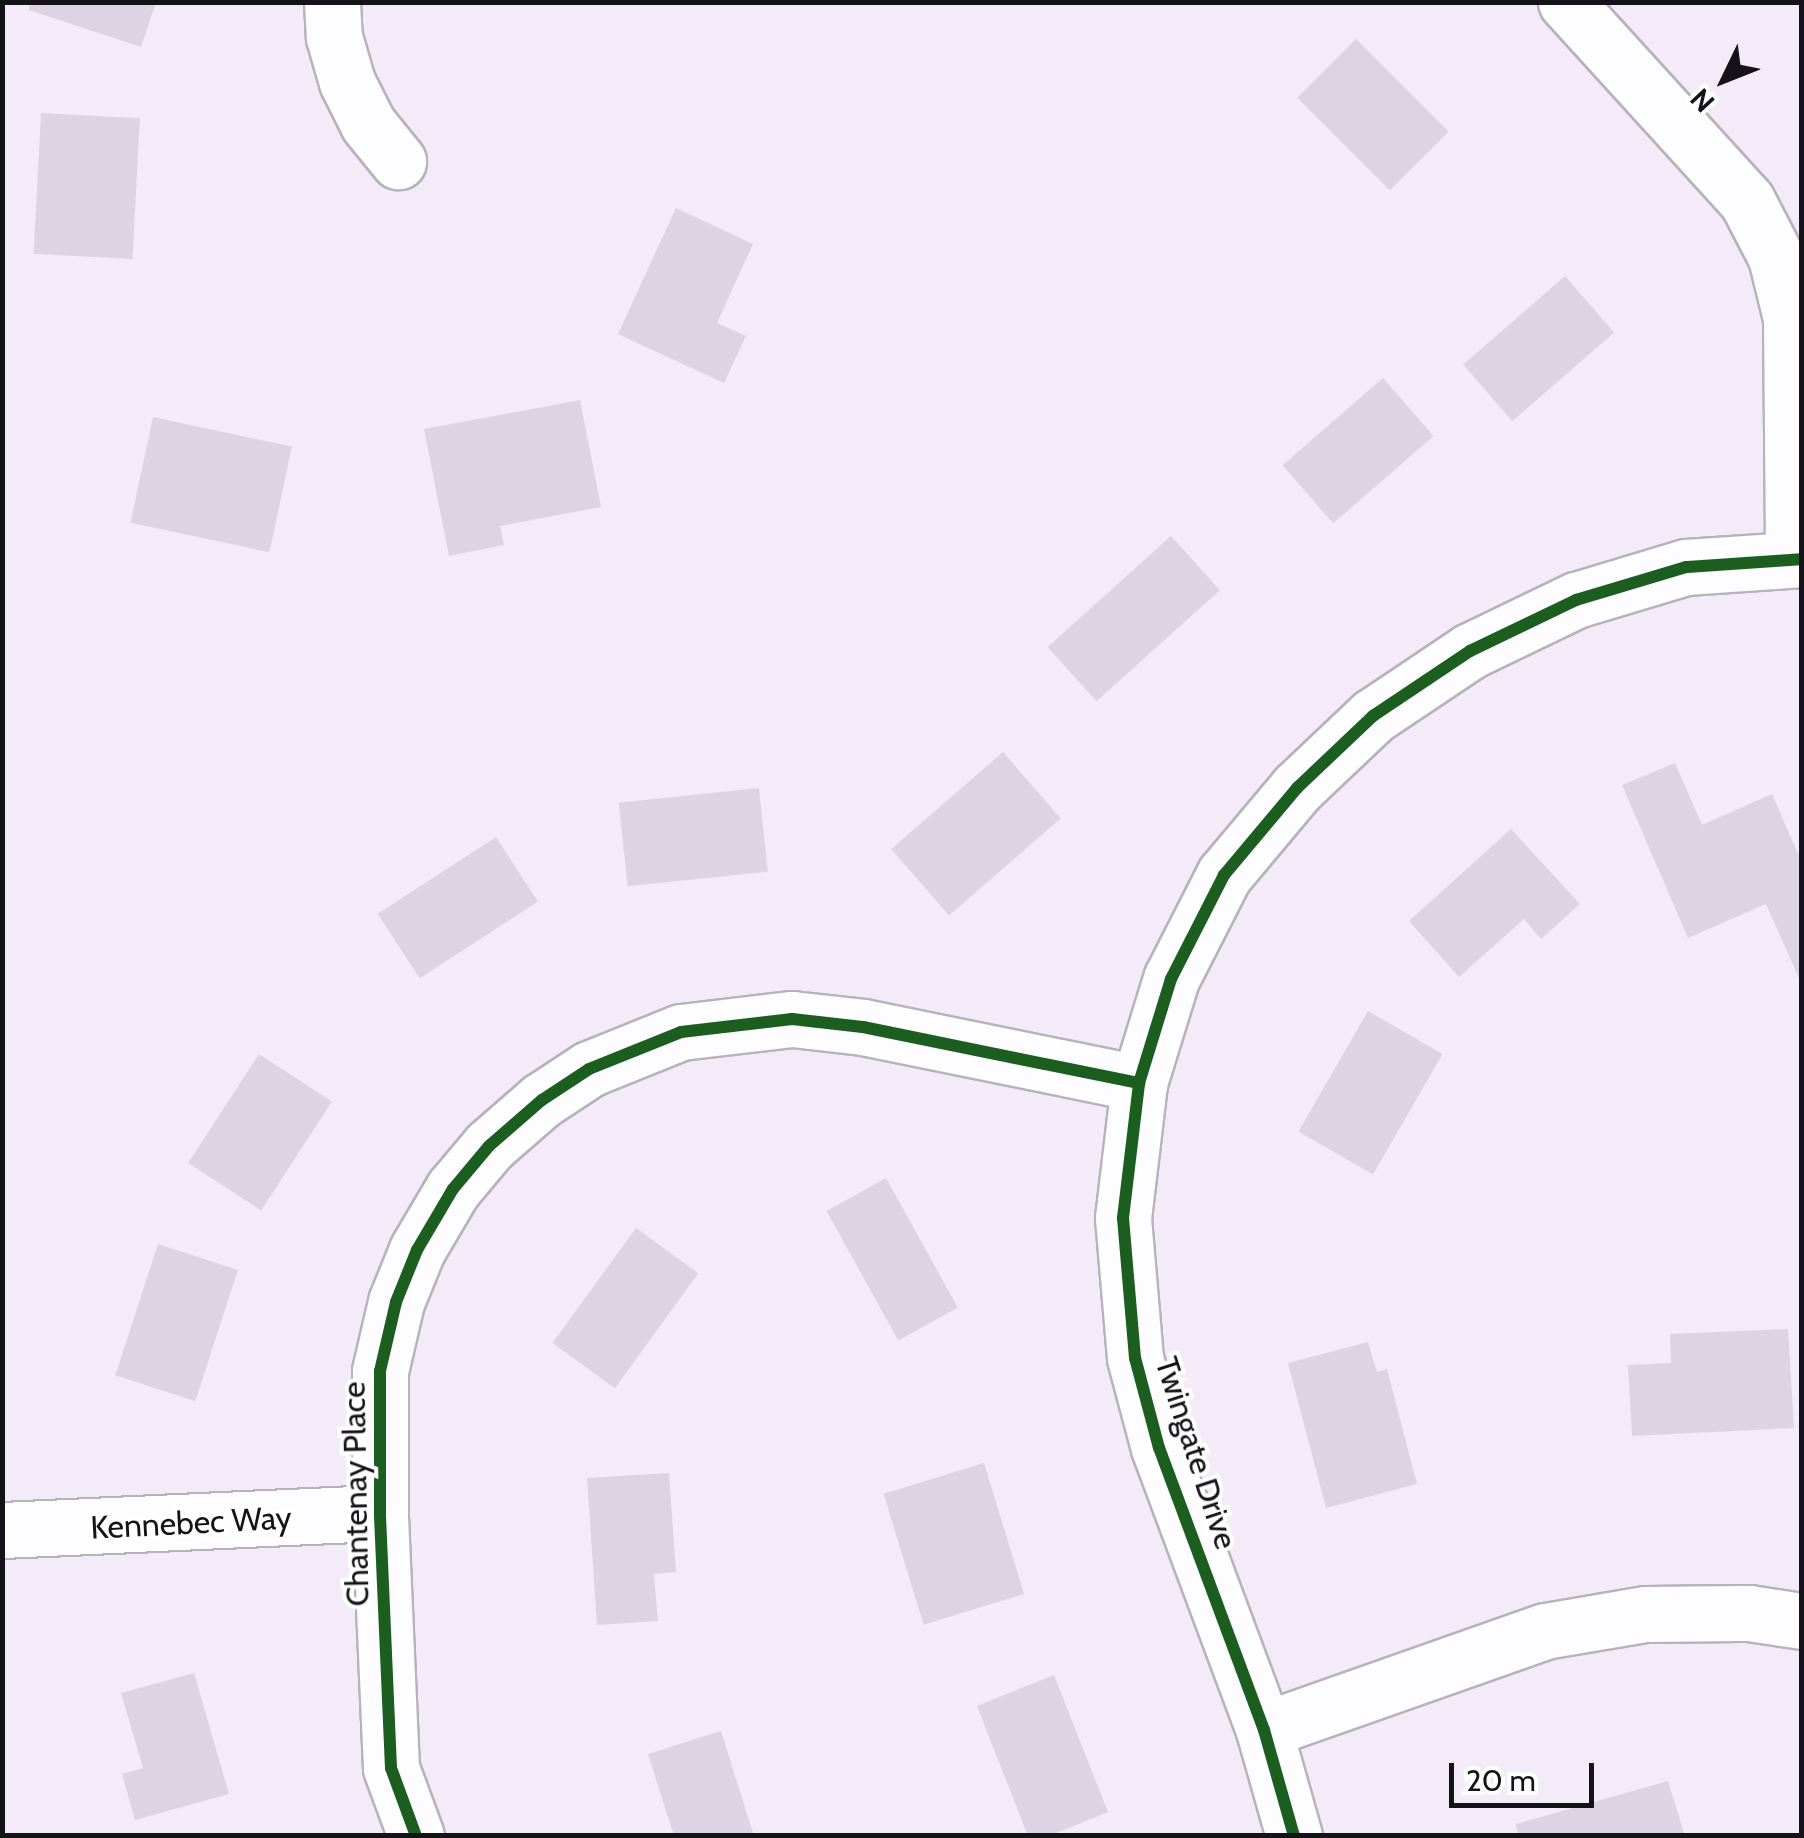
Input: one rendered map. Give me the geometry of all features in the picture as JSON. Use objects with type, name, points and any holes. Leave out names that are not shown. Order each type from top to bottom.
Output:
[{"type":"street","points":[[332,2],[334,37],[346,82],[368,124],[398,161]]},
{"type":"street","points":[[1566,2],[1747,201],[1776,257],[1791,318],[1797,559]]},
{"type":"street","name":"Twingate Drive","points":[[1294,1836],[1264,1730],[1159,1448],[1135,1358],[1122,1218],[1139,1083],[1171,979],[1224,875],[1297,788],[1373,716],[1470,651],[1576,600],[1686,567],[1797,559]]},
{"type":"street","name":"Chantenay Place","points":[[416,1836],[392,1768],[380,1513],[380,1371],[396,1302],[417,1250],[453,1189],[489,1146],[542,1100],[589,1069],[681,1032],[792,1020],[863,1027],[1139,1083]]},
{"type":"street","name":"Kennebec Way","points":[[2,1530],[380,1513]]},
{"type":"street","points":[[1264,1730],[1546,1631],[1646,1614],[1749,1613],[1802,1620]]},
{"type":"building","points":[[30,2],[156,2],[141,47],[29,10]]},
{"type":"building","points":[[1356,39],[1449,132],[1390,190],[1297,98]]},
{"type":"building","points":[[41,113],[140,118],[132,259],[34,254]]},
{"type":"building","points":[[676,208],[753,244],[717,323],[746,336],[724,383],[618,334]]},
{"type":"building","points":[[1565,276],[1614,333],[1512,421],[1463,365]]},
{"type":"building","points":[[1383,378],[1434,436],[1333,523],[1283,465]]},
{"type":"building","points":[[580,400],[601,507],[500,526],[504,545],[449,556],[424,429]]},
{"type":"building","points":[[153,417],[292,447],[269,552],[131,523]]},
{"type":"building","points":[[1171,536],[1220,590],[1096,701],[1048,647]]},
{"type":"building","points":[[1003,752],[1061,818],[949,916],[891,849]]},
{"type":"building","points":[[1675,763],[1702,825],[1772,794],[1802,863],[1802,985],[1766,904],[1688,938],[1622,785]]},
{"type":"building","points":[[759,788],[768,872],[628,886],[619,803]]},
{"type":"building","points":[[1511,829],[1580,904],[1541,939],[1524,919],[1459,977],[1409,921]]},
{"type":"building","points":[[496,837],[538,902],[420,978],[378,914]]},
{"type":"building","points":[[1368,1011],[1442,1054],[1373,1174],[1298,1131]]},
{"type":"building","points":[[259,1054],[332,1101],[261,1210],[188,1163]]},
{"type":"building","points":[[886,1178],[958,1307],[898,1340],[827,1211]]},
{"type":"building","points":[[636,1228],[698,1273],[615,1388],[553,1343]]},
{"type":"building","points":[[158,1244],[238,1270],[195,1401],[115,1375]]},
{"type":"building","points":[[1788,1329],[1794,1428],[1632,1436],[1628,1365],[1671,1363],[1670,1334]]},
{"type":"building","points":[[1368,1342],[1377,1372],[1387,1369],[1417,1484],[1326,1508],[1288,1363]]},
{"type":"building","points":[[984,1463],[1024,1594],[924,1625],[884,1494]]},
{"type":"building","points":[[669,1473],[676,1572],[654,1574],[658,1621],[597,1625],[587,1478]]},
{"type":"building","points":[[194,1673],[229,1794],[135,1820],[122,1774],[143,1768],[121,1693]]},
{"type":"building","points":[[1054,1675],[1108,1812],[1049,1836],[1028,1836],[977,1706]]},
{"type":"building","points":[[721,1731],[754,1836],[674,1836],[648,1754]]},
{"type":"building","points":[[1668,1781],[1685,1836],[1518,1836],[1516,1824]]},
{"type":"cycle path","points":[[1294,1836],[1264,1730],[1159,1448],[1135,1358],[1123,1218],[1139,1083],[1171,979],[1224,875],[1297,788],[1373,716],[1470,651],[1576,600],[1686,567],[1802,559]]},
{"type":"cycle path","points":[[416,1836],[391,1768],[380,1513],[380,1371],[396,1302],[417,1250],[453,1189],[489,1146],[542,1100],[589,1069],[681,1032],[792,1019],[863,1027],[1139,1083]]}]
